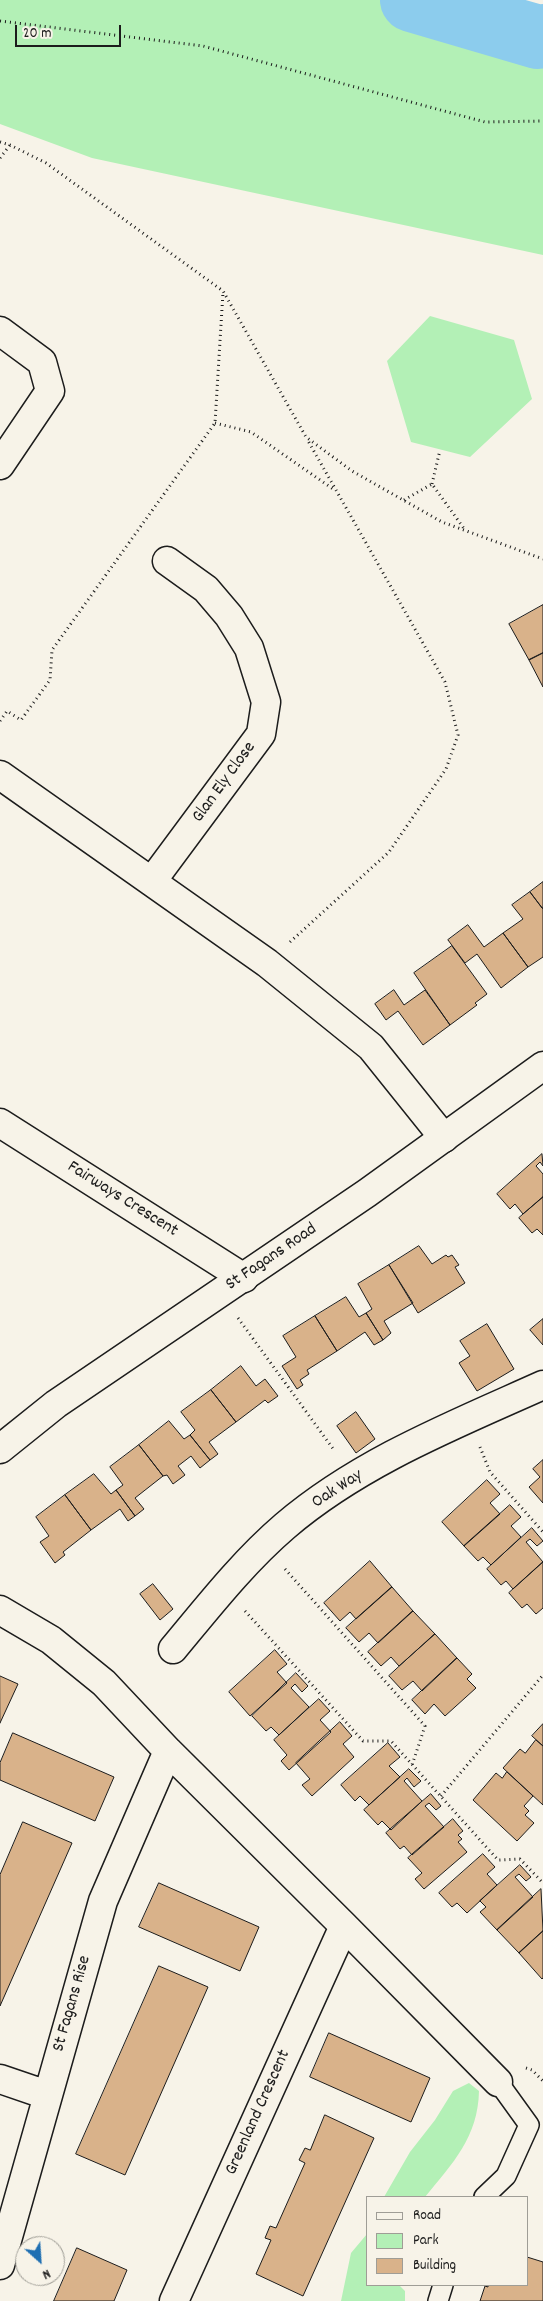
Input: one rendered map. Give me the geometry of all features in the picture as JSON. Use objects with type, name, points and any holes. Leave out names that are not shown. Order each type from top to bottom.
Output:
[{"type":"street","points":[[0,331],[42,362],[50,391],[0,465]]},
{"type":"street","name":"Glan Ely Close","points":[[152,881],[261,734],[266,702],[249,648],[229,616],[206,589],[167,561]]},
{"type":"street","points":[[0,776],[152,881],[267,964],[371,1047],[444,1138]]},
{"type":"street","name":"St Fagans Road","points":[[0,1449],[56,1404],[244,1278],[543,1066]]},
{"type":"street","name":"Fairways Crescent","points":[[0,1122],[244,1278]]},
{"type":"street","name":"Oak Way","points":[[173,1649],[224,1589],[285,1526],[342,1485],[408,1446],[543,1385]]},
{"type":"street","points":[[0,1610],[51,1640],[104,1683],[168,1751],[498,2082]]},
{"type":"street","name":"St Fagans Rise","points":[[0,2265],[103,1901],[168,1751]]},
{"type":"street","name":"Greenland Crescent","points":[[174,2301],[344,1926]]},
{"type":"street","points":[[0,2079],[47,2095]]},
{"type":"lane","points":[[485,2196],[506,2176],[529,2125],[498,2082]]},
{"type":"lane","points":[[438,2301],[443,2286]]},
{"type":"path","points":[[0,21],[203,46],[486,122],[543,121]]},
{"type":"path","points":[[0,142],[46,163],[223,291],[445,682],[458,735],[446,769],[389,852],[267,964]]},
{"type":"path","points":[[0,158],[10,145]]},
{"type":"path","points":[[0,721],[7,711],[21,720],[27,712],[50,680],[52,650],[215,423],[223,291]]},
{"type":"path","points":[[215,423],[251,432],[335,491]]},
{"type":"path","points":[[306,437],[352,471],[442,522],[543,559]]},
{"type":"path","points":[[404,500],[432,484],[440,450]]},
{"type":"path","points":[[432,484],[465,530]]},
{"type":"path","points":[[220,1293],[355,1478]]},
{"type":"path","points":[[468,1419],[490,1472],[543,1532]]},
{"type":"path","points":[[265,1546],[426,1726],[412,1765]]},
{"type":"path","points":[[224,1589],[363,1740],[391,1740],[498,1860],[520,1859],[543,1883]]},
{"type":"path","points":[[441,1796],[543,1675]]},
{"type":"green space","points":[[0,0],[381,0],[484,18],[543,34],[543,255],[92,158],[0,124]]},
{"type":"green space","points":[[430,316],[514,340],[532,399],[470,457],[411,442],[387,361]]},
{"type":"green space","points":[[469,2083],[479,2091],[478,2107],[469,2136],[454,2161],[426,2196],[385,2196],[410,2152],[435,2120],[453,2091]]},
{"type":"green space","points":[[366,2235],[366,2286],[400,2286],[405,2291],[405,2301],[341,2301],[351,2253]]},
{"type":"building","points":[[543,605],[543,653],[529,660],[509,624]]},
{"type":"building","points":[[543,653],[543,687],[529,660]]},
{"type":"building","points":[[543,882],[543,908],[542,908],[530,892]]},
{"type":"building","points":[[530,892],[543,909],[543,957],[528,967],[503,933],[523,919],[512,905]]},
{"type":"building","points":[[468,925],[484,947],[503,933],[528,967],[501,988],[477,954],[465,963],[448,940]]},
{"type":"building","points":[[452,946],[487,994],[475,1003],[477,1005],[450,1025],[414,973]]},
{"type":"building","points":[[394,990],[404,1005],[425,990],[450,1025],[423,1045],[398,1011],[386,1020],[375,1004]]},
{"type":"building","points":[[542,1154],[543,1166],[540,1162],[536,1166],[543,1174],[543,1197],[523,1214],[515,1204],[510,1209],[497,1194]]},
{"type":"building","points":[[543,1197],[543,1235],[537,1229],[532,1233],[519,1218]]},
{"type":"building","points":[[419,1246],[432,1264],[446,1255],[448,1257],[452,1255],[459,1265],[455,1267],[465,1283],[418,1313],[389,1265]]},
{"type":"building","points":[[389,1265],[413,1303],[384,1321],[391,1333],[383,1340],[366,1313],[372,1309],[358,1284]]},
{"type":"building","points":[[346,1297],[359,1317],[366,1313],[383,1340],[374,1345],[365,1332],[337,1351],[315,1316]]},
{"type":"building","points":[[315,1316],[337,1351],[307,1370],[309,1374],[300,1380],[303,1385],[297,1389],[282,1366],[296,1357],[283,1336]]},
{"type":"building","points":[[543,1319],[543,1345],[530,1330]]},
{"type":"building","points":[[487,1324],[514,1369],[477,1391],[459,1363],[470,1356],[460,1341]]},
{"type":"building","points":[[241,1366],[256,1386],[265,1379],[278,1396],[268,1403],[265,1400],[236,1422],[211,1390]]},
{"type":"building","points":[[211,1390],[236,1422],[209,1442],[218,1454],[210,1460],[190,1435],[195,1430],[181,1412]]},
{"type":"building","points":[[356,1412],[375,1439],[356,1453],[337,1426]]},
{"type":"building","points":[[169,1421],[184,1439],[190,1435],[210,1460],[200,1468],[191,1456],[178,1466],[185,1475],[173,1484],[167,1475],[163,1476],[139,1445]]},
{"type":"building","points":[[139,1445],[163,1476],[135,1498],[144,1509],[135,1516],[116,1490],[123,1485],[110,1467]]},
{"type":"building","points":[[543,1460],[543,1503],[529,1487],[540,1477],[533,1469]]},
{"type":"building","points":[[94,1474],[111,1494],[116,1490],[135,1516],[128,1521],[120,1509],[91,1530],[65,1495]]},
{"type":"building","points":[[487,1480],[500,1494],[490,1503],[500,1514],[464,1546],[442,1522]]},
{"type":"building","points":[[65,1495],[91,1530],[63,1552],[65,1555],[55,1563],[40,1542],[49,1536],[36,1517]]},
{"type":"building","points":[[510,1505],[521,1517],[511,1526],[521,1537],[491,1565],[483,1557],[478,1561],[464,1546]]},
{"type":"building","points":[[532,1528],[543,1541],[537,1546],[530,1539],[526,1542],[543,1562],[513,1589],[506,1581],[501,1585],[487,1569]]},
{"type":"building","points":[[370,1561],[392,1587],[356,1619],[350,1612],[340,1621],[324,1603]]},
{"type":"building","points":[[543,1562],[543,1608],[536,1614],[527,1604],[522,1608],[509,1593]]},
{"type":"building","points":[[153,1584],[173,1609],[160,1620],[140,1594]]},
{"type":"building","points":[[392,1587],[413,1611],[378,1643],[369,1633],[359,1642],[346,1628]]},
{"type":"building","points":[[413,1611],[435,1634],[399,1666],[391,1657],[381,1666],[368,1652]]},
{"type":"building","points":[[435,1634],[457,1658],[422,1691],[413,1681],[402,1690],[389,1676]]},
{"type":"building","points":[[275,1650],[287,1664],[277,1672],[287,1683],[250,1716],[229,1692]]},
{"type":"building","points":[[457,1658],[472,1674],[467,1679],[476,1688],[445,1716],[434,1704],[425,1714],[412,1700]]},
{"type":"building","points":[[296,1673],[308,1686],[302,1692],[295,1684],[291,1688],[309,1707],[279,1735],[271,1727],[266,1731],[252,1716]]},
{"type":"building","points":[[0,1676],[18,1684],[0,1723]]},
{"type":"building","points":[[319,1699],[330,1711],[320,1720],[331,1732],[289,1770],[281,1761],[287,1755],[274,1740]]},
{"type":"building","points":[[340,1722],[352,1736],[343,1744],[354,1757],[312,1796],[302,1785],[310,1779],[296,1763]]},
{"type":"building","points":[[543,1724],[543,1746],[532,1736]]},
{"type":"building","points":[[13,1733],[114,1777],[95,1821],[0,1780],[0,1763]]},
{"type":"building","points":[[536,1740],[543,1746],[543,1805],[503,1768],[520,1749],[525,1753]]},
{"type":"building","points":[[388,1743],[400,1757],[389,1766],[400,1777],[369,1805],[360,1796],[355,1801],[341,1785]]},
{"type":"building","points":[[409,1769],[421,1781],[414,1787],[407,1778],[404,1781],[422,1801],[391,1830],[382,1821],[378,1825],[364,1810]]},
{"type":"building","points":[[507,1772],[533,1796],[524,1806],[529,1811],[525,1815],[534,1823],[517,1841],[473,1800],[496,1773],[502,1778]]},
{"type":"building","points":[[431,1794],[441,1806],[436,1810],[429,1803],[425,1806],[444,1827],[412,1855],[404,1846],[400,1849],[386,1833]]},
{"type":"building","points":[[453,1819],[463,1831],[458,1835],[462,1839],[458,1842],[467,1852],[424,1889],[415,1879],[422,1873],[408,1858]]},
{"type":"building","points":[[23,1822],[72,1843],[0,2006],[0,1875]]},
{"type":"building","points":[[483,1854],[495,1867],[487,1874],[497,1885],[467,1913],[457,1903],[452,1907],[439,1893]]},
{"type":"building","points":[[520,1865],[531,1877],[526,1881],[519,1874],[515,1877],[533,1897],[497,1930],[480,1912],[486,1907],[480,1901]]},
{"type":"building","points":[[159,1883],[259,1927],[240,1971],[139,1927]]},
{"type":"building","points":[[541,1889],[543,1931],[519,1953],[497,1930]]},
{"type":"building","points":[[543,1931],[543,1978],[542,1979],[519,1953]]},
{"type":"building","points":[[159,1966],[208,1987],[125,2175],[76,2154]]},
{"type":"building","points":[[329,2033],[430,2078],[411,2122],[310,2077]]},
{"type":"building","points":[[325,2115],[374,2138],[303,2296],[256,2274],[271,2240],[265,2238],[270,2226],[276,2228],[305,2163],[299,2160],[305,2148],[310,2150]]},
{"type":"building","points":[[77,2248],[127,2270],[114,2301],[54,2301],[61,2286],[65,2286],[65,2276]]},
{"type":"building","points":[[528,2257],[543,2262],[543,2301],[480,2301],[485,2286],[528,2286]]},
{"type":"waterway","points":[[412,0],[538,37],[543,36]]}]
